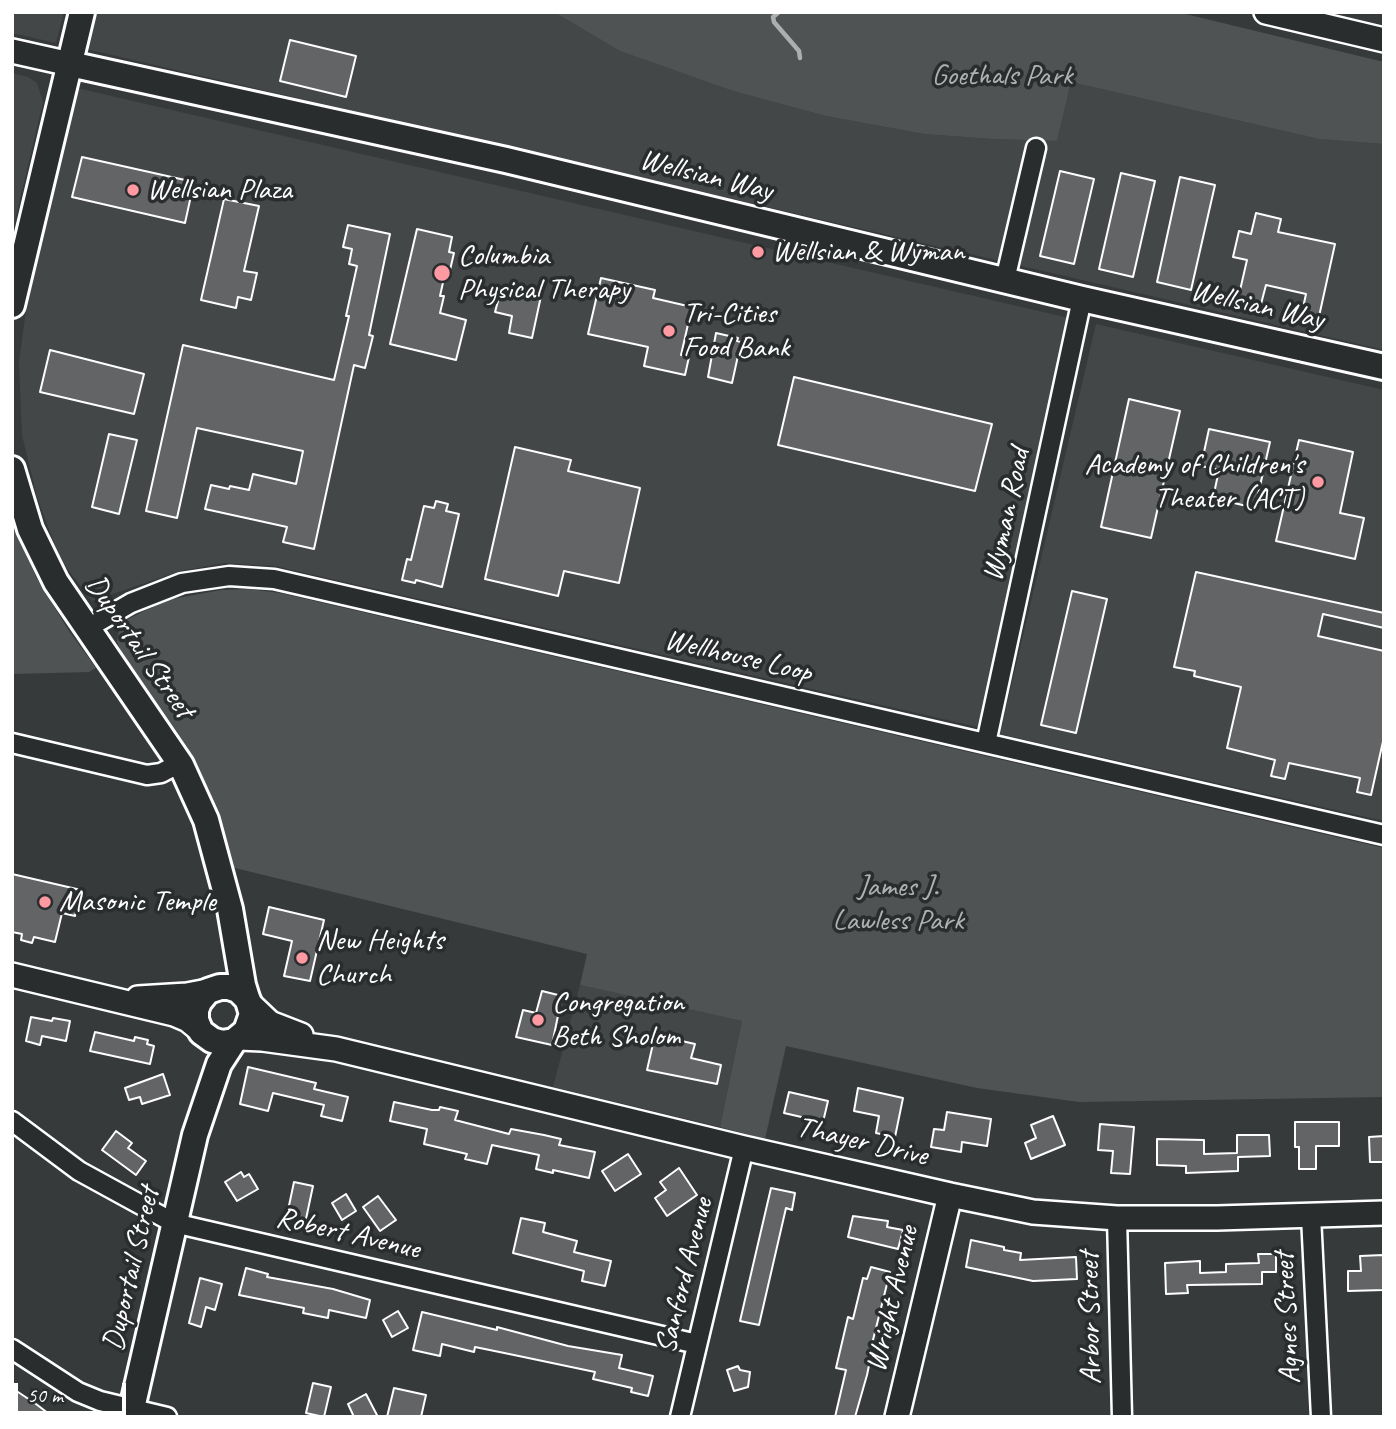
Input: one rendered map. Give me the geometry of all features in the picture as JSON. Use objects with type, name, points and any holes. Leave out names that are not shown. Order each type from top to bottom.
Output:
[{"type":"main road","points":[[12,305],[82,12]]},
{"type":"main road","name":"Wellsian Way","points":[[70,64],[506,160],[1082,299],[1384,367]]},
{"type":"main road","name":"Duportail Street","points":[[12,469],[38,548],[56,582],[180,762],[206,820],[230,909],[249,1002]]},
{"type":"main road","name":"Duportail Street","points":[[210,990],[221,972],[225,950],[224,902],[217,859]]},
{"type":"main road","points":[[229,987],[238,990],[249,1002],[250,1023],[236,1040],[222,1043],[212,1040],[200,1030],[196,1010],[199,1002],[210,990],[229,987]]},
{"type":"main road","name":"Duportail Street","points":[[195,1135],[203,1065],[200,1030]]},
{"type":"main road","name":"Duportail Street","points":[[132,1413],[195,1135],[219,1065],[236,1040]]},
{"type":"street","points":[[1266,12],[1384,40]]},
{"type":"street","name":"Wellsian Way","points":[[12,51],[70,64]]},
{"type":"street","points":[[1005,280],[1036,148]]},
{"type":"street","name":"Wyman Road","points":[[986,743],[1082,299]]},
{"type":"street","name":"Wellhouse Loop","points":[[86,629],[131,603],[182,583],[229,576],[274,579],[1384,835]]},
{"type":"street","points":[[12,743],[147,775],[161,774],[180,762]]},
{"type":"street","points":[[12,975],[181,1016],[200,1030]]},
{"type":"street","points":[[107,997],[174,996],[210,990]]},
{"type":"street","name":"Thayer Drive","points":[[249,1002],[270,1023],[336,1049]]},
{"type":"street","name":"Thayer Drive","points":[[236,1040],[262,1038],[336,1049],[744,1147],[1034,1212],[1117,1218],[1384,1213]]},
{"type":"street","name":"Robert Avenue","points":[[12,1121],[79,1171],[174,1223],[697,1344]]},
{"type":"street","name":"Sanford Avenue","points":[[680,1417],[744,1147]]},
{"type":"street","name":"Wright Avenue","points":[[897,1417],[950,1195]]},
{"type":"street","name":"Agnes Street","points":[[1311,1216],[1321,1417]]},
{"type":"street","name":"Arbor Street","points":[[1117,1218],[1122,1417]]},
{"type":"street","points":[[12,1349],[78,1392],[132,1413],[167,1417]]},
{"type":"shaded area","points":[[12,12],[64,12],[56,43],[12,33]]},
{"type":"shaded area","points":[[95,12],[554,12],[620,51],[733,91],[826,116],[924,134],[1057,141],[1071,82],[1319,139],[1384,144],[1384,350],[86,49]]},
{"type":"shaded area","points":[[12,73],[28,77],[37,83],[43,102],[12,233]]},
{"type":"shaded area","points":[[77,88],[1069,318],[978,727],[275,566],[224,563],[180,571],[92,601],[60,559],[37,497],[22,435],[19,362],[26,310]]},
{"type":"shaded area","points":[[1096,324],[1384,390],[1384,821],[1000,734]]},
{"type":"shaded area","points":[[580,985],[742,1021],[720,1127],[553,1087]]},
{"type":"green space","name":"Goethals Park","points":[[554,12],[1177,12],[1384,62],[1384,144],[1319,139],[1071,82],[1057,141],[924,134],[826,116],[733,91],[620,51]]},
{"type":"green space","points":[[12,523],[36,577],[69,631],[96,668],[89,672],[12,674]]},
{"type":"green space","name":"James J. Lawless Park","points":[[249,589],[280,593],[1384,848],[1384,1097],[1079,1102],[977,1088],[786,1046],[765,1139],[720,1127],[742,1021],[580,985],[587,954],[231,867],[219,821],[200,775],[121,652],[117,641],[119,630],[126,620],[167,600],[221,590]]},
{"type":"building","points":[[290,40],[356,56],[346,97],[280,81]]},
{"type":"building","name":"Wellsian Plaza","points":[[82,157],[194,182],[185,223],[72,197]]},
{"type":"building","points":[[1060,171],[1094,179],[1074,264],[1040,256]]},
{"type":"building","points":[[1121,173],[1155,181],[1133,277],[1099,269]]},
{"type":"building","points":[[1180,177],[1215,185],[1191,290],[1157,282]]},
{"type":"building","points":[[224,199],[259,206],[244,271],[257,273],[251,300],[238,297],[236,308],[201,300]]},
{"type":"building","points":[[1256,213],[1281,219],[1278,232],[1335,244],[1318,321],[1301,317],[1306,294],[1266,285],[1261,304],[1238,299],[1247,260],[1233,257],[1239,231],[1251,234]]},
{"type":"building","points":[[348,225],[390,234],[369,335],[373,336],[365,368],[354,365],[314,549],[283,542],[287,527],[205,509],[211,485],[249,490],[253,474],[296,484],[303,451],[197,428],[177,518],[146,511],[183,345],[334,380],[357,266],[349,264],[352,249],[343,247]]},
{"type":"building","points":[[417,229],[452,237],[449,252],[454,253],[450,270],[446,269],[440,296],[444,296],[440,313],[466,320],[456,360],[390,344]]},
{"type":"building","points":[[601,278],[655,290],[653,298],[692,307],[681,355],[689,357],[685,375],[644,366],[648,347],[588,334]]},
{"type":"building","points":[[502,286],[541,296],[532,338],[509,333],[512,316],[495,312]]},
{"type":"building","points":[[716,333],[738,338],[737,341],[741,342],[732,383],[708,377]]},
{"type":"building","points":[[50,350],[144,374],[134,414],[40,392]]},
{"type":"building","points":[[794,377],[992,424],[975,491],[778,445]]},
{"type":"building","points":[[1129,399],[1180,411],[1151,538],[1101,527]]},
{"type":"building","points":[[1209,429],[1270,442],[1255,508],[1213,498],[1219,470],[1201,466]]},
{"type":"building","points":[[109,434],[137,440],[119,514],[92,507]]},
{"type":"building","name":"Academy of Children's Theater (ACT)","points":[[1299,440],[1353,452],[1340,513],[1364,518],[1355,559],[1276,541]]},
{"type":"building","points":[[515,447],[571,460],[568,471],[640,488],[619,583],[564,571],[558,596],[485,579]]},
{"type":"building","points":[[436,501],[448,504],[446,511],[459,514],[442,587],[416,580],[415,583],[402,580],[407,559],[411,560],[424,506],[434,508]]},
{"type":"building","points":[[1196,572],[1384,613],[1384,628],[1323,614],[1318,636],[1384,651],[1384,737],[1371,795],[1357,792],[1360,778],[1289,763],[1285,779],[1271,776],[1275,760],[1227,748],[1241,687],[1194,676],[1195,671],[1174,667]]},
{"type":"building","points":[[1072,591],[1107,599],[1076,733],[1041,725]]},
{"type":"building","name":"Masonic Temple","points":[[12,874],[81,890],[75,916],[62,913],[55,942],[34,937],[32,943],[21,940],[22,934],[12,932]]},
{"type":"building","name":"New Heights Church","points":[[269,907],[324,920],[310,981],[284,976],[292,941],[263,934]]},
{"type":"building","name":"Congregation Beth Sholom","points":[[542,991],[562,996],[552,1045],[516,1037],[523,1010],[536,1013]]},
{"type":"building","points":[[31,1017],[70,1021],[66,1041],[42,1036],[40,1045],[26,1041]]},
{"type":"building","points":[[95,1032],[134,1041],[135,1037],[148,1040],[147,1044],[154,1046],[150,1064],[90,1051]]},
{"type":"building","points":[[655,1035],[695,1044],[691,1058],[721,1065],[717,1084],[647,1070]]},
{"type":"building","points":[[248,1067],[316,1083],[314,1089],[348,1097],[342,1121],[321,1116],[324,1105],[273,1093],[268,1111],[240,1104]]},
{"type":"building","points":[[163,1074],[170,1095],[142,1104],[140,1097],[129,1100],[125,1088]]},
{"type":"building","points":[[858,1088],[903,1098],[895,1137],[876,1133],[879,1116],[854,1111]]},
{"type":"building","points":[[789,1092],[828,1101],[823,1122],[784,1113]]},
{"type":"building","points":[[394,1102],[432,1110],[439,1110],[440,1107],[458,1111],[455,1120],[509,1134],[511,1129],[544,1135],[561,1139],[559,1145],[595,1152],[589,1178],[536,1169],[539,1155],[492,1145],[487,1164],[465,1159],[467,1154],[424,1144],[427,1129],[390,1121]]},
{"type":"building","points":[[947,1112],[991,1119],[987,1146],[962,1142],[961,1152],[931,1147],[934,1129],[944,1130]]},
{"type":"building","points":[[1053,1116],[1065,1145],[1031,1159],[1025,1143],[1036,1138],[1031,1125]]},
{"type":"building","points":[[1295,1122],[1339,1122],[1339,1146],[1316,1146],[1316,1169],[1299,1169],[1299,1147],[1295,1147]]},
{"type":"building","points":[[1100,1124],[1134,1127],[1130,1174],[1111,1173],[1113,1151],[1098,1150]]},
{"type":"building","points":[[116,1131],[132,1143],[128,1148],[146,1161],[136,1175],[102,1150]]},
{"type":"building","points":[[1237,1135],[1269,1135],[1270,1156],[1238,1157],[1238,1171],[1186,1173],[1186,1166],[1157,1165],[1157,1139],[1204,1140],[1204,1154],[1237,1153]]},
{"type":"building","points":[[1384,1136],[1384,1162],[1370,1162],[1369,1137]]},
{"type":"building","points":[[628,1154],[641,1174],[615,1191],[602,1171]]},
{"type":"building","points":[[679,1168],[697,1195],[667,1216],[655,1198],[666,1190],[660,1182]]},
{"type":"building","points":[[241,1172],[244,1177],[249,1174],[258,1189],[237,1201],[225,1182]]},
{"type":"building","points":[[294,1182],[313,1186],[306,1219],[287,1215]]},
{"type":"building","points":[[771,1188],[795,1193],[792,1210],[786,1208],[759,1325],[740,1321]]},
{"type":"building","points":[[346,1194],[356,1211],[342,1220],[332,1203]]},
{"type":"building","points":[[378,1196],[396,1220],[380,1231],[363,1207]]},
{"type":"building","points":[[853,1216],[888,1221],[887,1227],[903,1230],[898,1249],[848,1237]]},
{"type":"building","points":[[521,1218],[545,1223],[543,1232],[577,1241],[574,1252],[611,1261],[605,1286],[582,1281],[584,1271],[513,1253]]},
{"type":"building","points":[[971,1240],[1021,1253],[1020,1260],[1076,1257],[1077,1279],[1033,1281],[966,1267]]},
{"type":"building","points":[[1258,1254],[1276,1254],[1276,1272],[1262,1272],[1262,1284],[1187,1285],[1188,1293],[1166,1294],[1165,1263],[1200,1261],[1200,1273],[1226,1272],[1226,1264],[1259,1263]]},
{"type":"building","points":[[1383,1255],[1384,1290],[1348,1291],[1348,1271],[1361,1271],[1360,1256]]},
{"type":"building","points":[[871,1267],[890,1272],[869,1356],[867,1375],[855,1417],[835,1417],[846,1370],[836,1368],[848,1317],[853,1319],[863,1278],[867,1279]]},
{"type":"building","points":[[246,1268],[268,1274],[267,1277],[333,1289],[370,1300],[366,1318],[329,1310],[328,1318],[303,1313],[304,1308],[239,1295]]},
{"type":"building","points":[[200,1278],[222,1284],[215,1310],[206,1307],[201,1327],[189,1323]]},
{"type":"building","points":[[398,1311],[408,1328],[392,1337],[383,1320]]},
{"type":"building","points":[[422,1312],[497,1330],[497,1327],[568,1346],[622,1355],[619,1368],[653,1376],[648,1396],[631,1392],[632,1388],[593,1379],[595,1372],[475,1347],[474,1352],[442,1344],[440,1356],[413,1350]]},
{"type":"building","points":[[738,1366],[740,1370],[750,1372],[748,1387],[734,1391],[727,1370]]},
{"type":"building","points":[[313,1383],[331,1387],[324,1417],[306,1413]]},
{"type":"building","points":[[12,1388],[53,1417],[19,1417],[12,1412]]},
{"type":"building","points":[[394,1388],[426,1395],[421,1417],[387,1417]]},
{"type":"building","points":[[366,1394],[378,1417],[354,1417],[348,1404]]},
{"type":"waterway","points":[[779,12],[773,17],[774,22],[799,51],[800,58]]},
{"type":"place","name":"Wellsian Plaza","points":[[133,190]]},
{"type":"place","name":"Wellsian & Wyman","points":[[758,252]]},
{"type":"place","name":"Columbia Physical Therapy","points":[[442,273]]},
{"type":"place","name":"Tri-Cities Food Bank","points":[[669,331]]},
{"type":"place","name":"Academy of Children's Theater (ACT)","points":[[1318,482]]},
{"type":"place","name":"Masonic Temple","points":[[45,902]]},
{"type":"place","name":"New Heights Church","points":[[302,958]]},
{"type":"place","name":"Congregation Beth Sholom","points":[[538,1020]]}]
